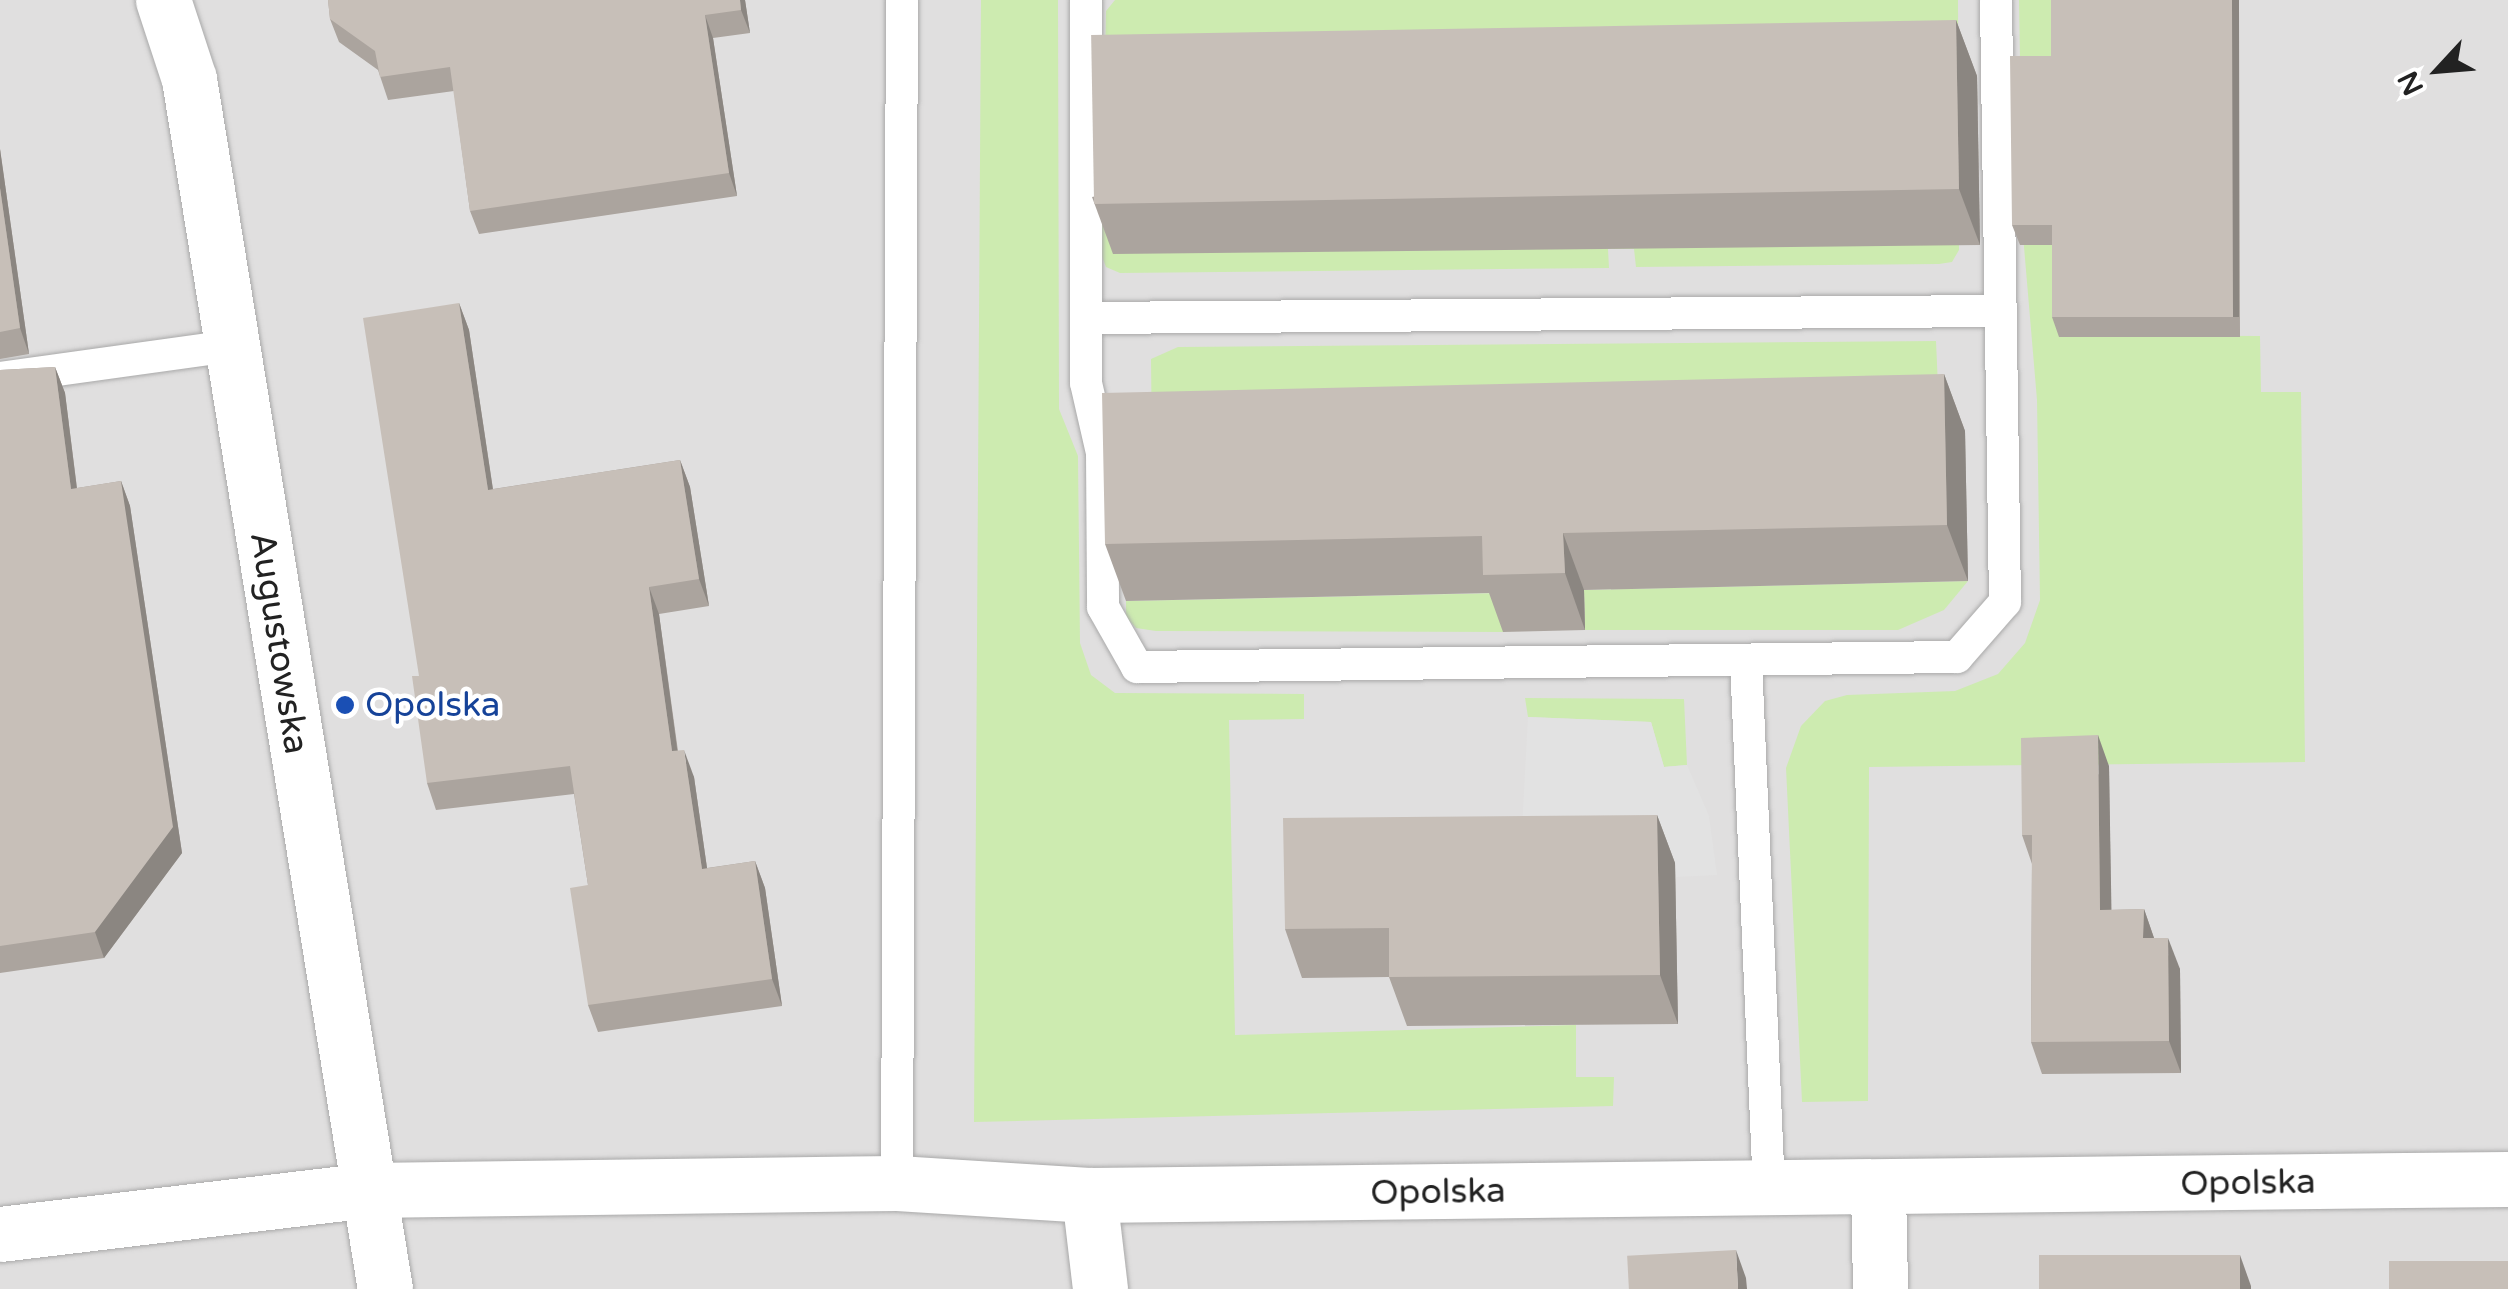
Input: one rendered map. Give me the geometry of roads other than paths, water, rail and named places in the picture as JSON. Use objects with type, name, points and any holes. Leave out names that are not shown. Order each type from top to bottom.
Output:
[{"type":"street","name":"Augustowska","points":[[163,0],[188,79],[386,1289]]},
{"type":"street","name":"Opolska","points":[[0,1234],[368,1190],[897,1183],[1089,1195],[1878,1190],[2508,1179]]},
{"type":"street","points":[[1878,1190],[1880,1289]]},
{"type":"street","points":[[1089,1195],[1100,1289]]},
{"type":"lane","points":[[897,1183],[902,0]]},
{"type":"lane","points":[[1086,0],[1086,382],[1102,453],[1103,606],[1137,667],[1957,657],[2005,602],[1996,0]]},
{"type":"lane","points":[[1087,318],[2002,311]]},
{"type":"lane","points":[[0,378],[230,346]]},
{"type":"lane","points":[[1746,661],[1769,1189]]},
{"type":"place","name":"Opolska","points":[[345,705]]}]
